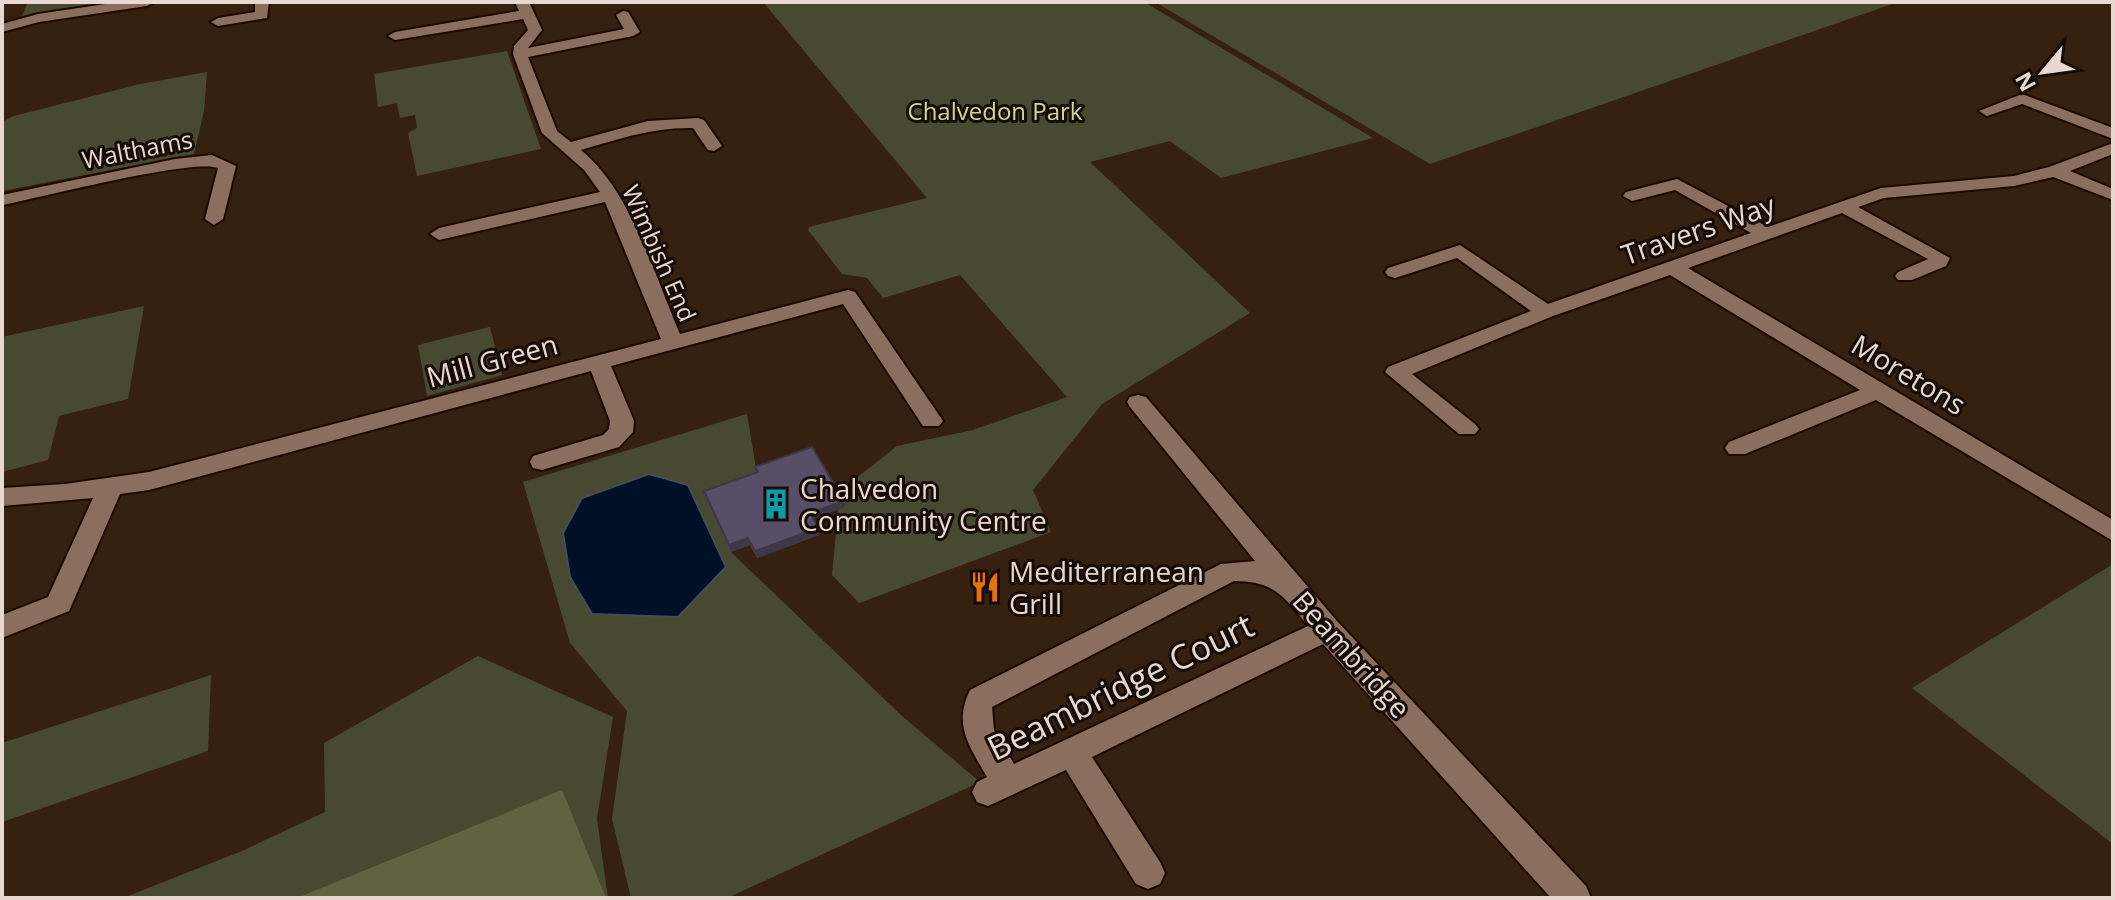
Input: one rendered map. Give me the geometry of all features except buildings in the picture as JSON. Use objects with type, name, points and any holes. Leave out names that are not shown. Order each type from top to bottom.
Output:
[{"type":"street","points":[[2,28],[38,18],[147,2]]},
{"type":"street","points":[[218,22],[262,15],[262,2]]},
{"type":"street","points":[[395,36],[525,8],[535,30],[521,46],[520,54],[633,32],[623,15]]},
{"type":"street","name":"Wimbish End","points":[[520,54],[550,133],[590,166],[611,195],[673,343]]},
{"type":"street","points":[[1987,111],[2022,99],[2113,134]]},
{"type":"street","points":[[568,148],[645,126],[679,122],[698,123],[714,146]]},
{"type":"street","name":"Travers Way","points":[[1467,429],[1396,372],[1546,312],[1881,193],[2014,181],[2055,171],[2113,148]]},
{"type":"street","name":"Walthams","points":[[2,200],[175,164],[212,160],[227,166],[214,219]]},
{"type":"street","points":[[2055,171],[2113,195]]},
{"type":"street","points":[[1632,196],[1677,184],[1767,234]]},
{"type":"street","points":[[439,234],[611,195]]},
{"type":"street","points":[[1844,207],[1940,258],[1939,262],[1905,276]]},
{"type":"street","points":[[1395,272],[1460,251],[1546,312]]},
{"type":"street","name":"Moretons","points":[[1673,268],[2113,532]]},
{"type":"street","name":"Mill Green","points":[[2,497],[149,481],[848,296],[931,421]]},
{"type":"street","points":[[542,462],[611,441],[621,432],[622,421],[599,363]]},
{"type":"street","points":[[1737,448],[1878,391]]},
{"type":"street","name":"Beambridge","points":[[1138,402],[1327,629],[1574,898]]},
{"type":"street","points":[[2,627],[59,604],[111,486]]},
{"type":"street","name":"Beambridge Court","points":[[1291,585],[1259,571],[1230,571],[981,699],[975,715],[998,787],[1327,629]]},
{"type":"street","points":[[1071,751],[1148,873]]},
{"type":"green space","points":[[28,2],[117,2],[22,16]]},
{"type":"green space","name":"Chalvedon Park","points":[[763,2],[1144,2],[1373,138],[1221,178],[1170,141],[1090,162],[1250,313],[1102,404],[1033,490],[1051,532],[859,603],[832,575],[840,491],[897,446],[973,430],[1067,397],[960,275],[883,298],[867,278],[842,274],[808,230],[809,227],[927,198]]},
{"type":"green space","points":[[1155,2],[1898,2],[1430,164]]},
{"type":"green space","points":[[507,51],[541,149],[417,176],[408,133],[417,128],[415,115],[400,118],[397,103],[378,107],[374,74]]},
{"type":"green space","points":[[207,72],[204,111],[194,154],[2,191],[2,122],[14,116],[140,84]]},
{"type":"green space","points":[[144,306],[128,399],[59,416],[48,460],[2,472],[2,337]]},
{"type":"green space","points":[[490,327],[502,375],[427,396],[418,345]]},
{"type":"green space","points":[[747,414],[757,474],[731,552],[902,716],[980,782],[727,898],[631,898],[612,819],[627,711],[570,643],[523,482]]},
{"type":"green space","points":[[2113,564],[2113,844],[1912,688]]},
{"type":"green space","points":[[478,656],[613,717],[597,819],[608,898],[123,898],[242,851],[325,812],[324,743]]},
{"type":"green space","points":[[211,675],[208,751],[2,822],[2,743]]},
{"type":"green space","points":[[562,790],[606,898],[297,898]]},
{"type":"water","points":[[649,474],[688,485],[726,567],[678,617],[592,614],[570,577],[563,533],[582,498]]},
{"type":"place","name":"Chalvedon Community Centre","points":[[776,504]]},
{"type":"place","name":"Mediterranean Grill","points":[[985,587]]}]
